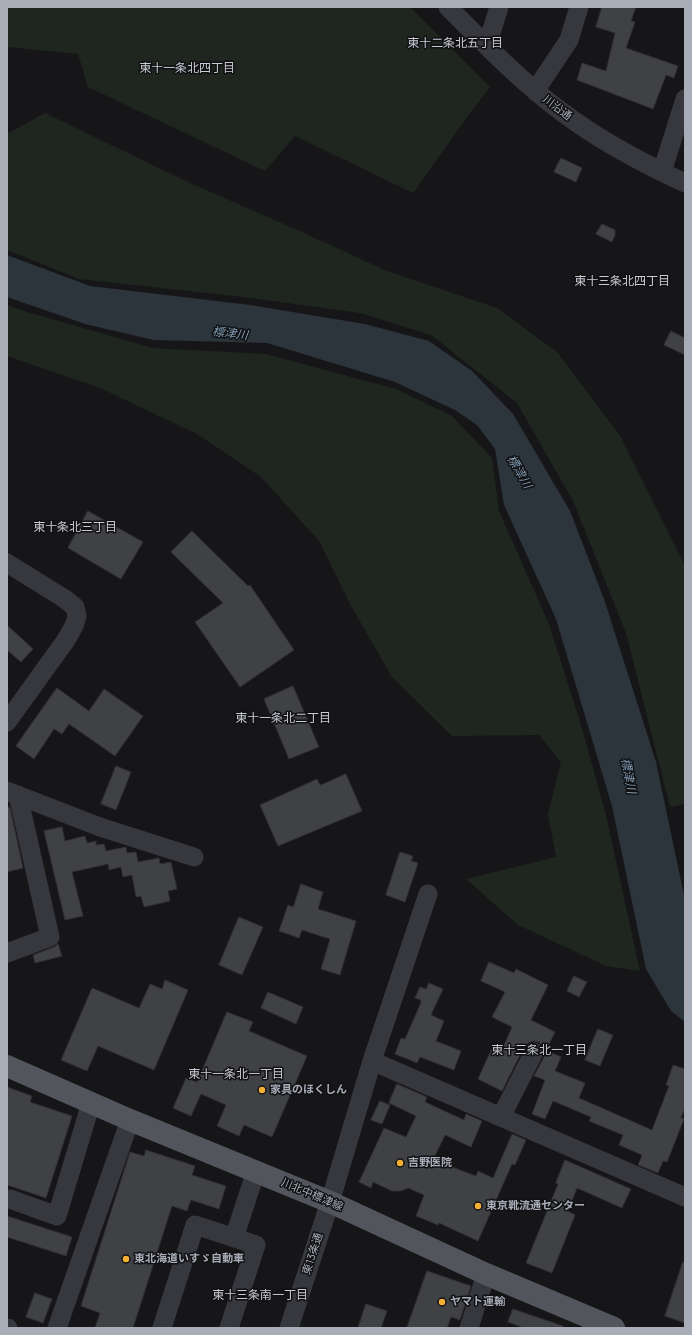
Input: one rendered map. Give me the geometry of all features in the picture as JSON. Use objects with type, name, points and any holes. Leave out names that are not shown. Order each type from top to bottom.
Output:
[{"type":"main road","name":"川北中標津線","points":[[7,1066],[130,1120],[330,1202],[486,1274],[614,1328]]},
{"type":"street","name":"川沿通","points":[[448,7],[535,91],[562,112],[594,135],[685,183]]},
{"type":"street","points":[[487,46],[499,7]]},
{"type":"street","points":[[535,91],[569,40],[579,7]]},
{"type":"street","points":[[662,172],[685,99]]},
{"type":"street","points":[[7,562],[65,598],[75,607],[77,616],[74,626],[66,640],[7,722]]},
{"type":"street","points":[[12,793],[100,827],[194,857]]},
{"type":"street","points":[[7,953],[50,937],[12,793]]},
{"type":"street","name":"東13条通","points":[[289,1328],[330,1202],[372,1061],[428,894]]},
{"type":"street","points":[[501,1117],[534,1052]]},
{"type":"street","points":[[372,1061],[685,1197]]},
{"type":"street","points":[[10,1199],[57,1216],[91,1103]]},
{"type":"street","points":[[57,1328],[130,1120]]},
{"type":"street","points":[[234,1238],[256,1171]]},
{"type":"street","points":[[162,1328],[195,1225],[256,1245],[229,1328]]},
{"type":"street","points":[[469,1328],[486,1274]]},
{"type":"shaded area","points":[[7,7],[410,7],[490,87],[413,193],[295,136],[265,171],[88,87],[78,54],[7,47]]},
{"type":"shaded area","points":[[45,113],[190,183],[387,271],[497,308],[557,352],[621,437],[685,566],[685,804],[670,807],[626,633],[573,501],[517,403],[431,335],[360,313],[243,297],[79,279],[7,250],[7,134]]},
{"type":"shaded area","points":[[7,305],[153,348],[266,354],[396,389],[452,416],[492,458],[499,511],[549,624],[582,728],[606,815],[640,971],[606,966],[518,925],[466,879],[556,857],[548,814],[561,762],[539,735],[452,736],[392,677],[351,606],[319,541],[261,477],[197,434],[100,388],[7,356]]},
{"type":"water","name":"標津川","points":[[7,255],[90,286],[250,305],[365,324],[429,341],[472,371],[513,414],[570,511],[604,599],[656,762],[685,900],[685,1022],[671,1011],[646,969],[612,806],[556,619],[504,505],[495,449],[477,425],[455,410],[395,382],[267,343],[154,340],[85,324],[7,297]]},
{"type":"building","points":[[602,7],[636,7],[631,21],[635,22],[626,48],[678,66],[674,78],[666,75],[653,109],[577,80],[582,63],[606,71],[615,33],[596,27]]},
{"type":"building","points":[[561,158],[582,168],[576,182],[554,172]]},
{"type":"building","points":[[602,224],[615,230],[615,235],[612,242],[596,234]]},
{"type":"building","points":[[671,331],[685,338],[685,355],[664,345]]},
{"type":"building","points":[[88,511],[143,542],[121,579],[68,548]]},
{"type":"building","points":[[192,531],[248,586],[250,585],[294,650],[240,687],[195,622],[223,603],[171,552]]},
{"type":"building","points":[[7,625],[33,649],[21,662],[7,650]]},
{"type":"building","points":[[293,686],[319,747],[289,759],[264,699]]},
{"type":"building","points":[[57,688],[89,711],[104,689],[143,716],[115,756],[69,724],[62,734],[54,729],[34,759],[16,746]]},
{"type":"building","points":[[116,766],[131,772],[116,810],[101,804]]},
{"type":"building","points":[[346,774],[362,811],[278,846],[260,805],[317,779],[320,785]]},
{"type":"building","points":[[10,807],[23,868],[7,872],[7,808]]},
{"type":"building","points":[[62,827],[65,841],[85,836],[87,843],[96,841],[96,845],[104,844],[106,851],[126,847],[127,853],[136,852],[138,862],[159,858],[160,864],[171,862],[177,889],[168,891],[170,901],[144,907],[141,896],[136,897],[132,875],[123,877],[121,867],[109,870],[108,864],[72,872],[83,916],[65,920],[44,831]]},
{"type":"building","points":[[400,852],[413,856],[411,861],[418,863],[405,902],[386,895]]},
{"type":"building","points":[[301,884],[323,892],[318,909],[356,921],[340,975],[321,969],[330,939],[302,930],[299,938],[279,931],[288,905],[293,907]]},
{"type":"building","points":[[239,917],[263,927],[242,975],[219,965]]},
{"type":"building","points":[[58,944],[62,956],[35,963],[33,955]]},
{"type":"building","points":[[489,962],[514,973],[516,969],[548,985],[531,1020],[555,1032],[546,1050],[561,1057],[555,1071],[585,1083],[579,1098],[652,1130],[669,1086],[666,1085],[673,1065],[685,1069],[685,1108],[681,1118],[684,1119],[667,1162],[663,1161],[658,1173],[638,1165],[642,1155],[619,1145],[623,1135],[589,1121],[591,1117],[553,1101],[545,1119],[532,1114],[545,1080],[534,1076],[545,1052],[543,1046],[539,1042],[533,1041],[524,1047],[502,1091],[478,1079],[493,1046],[502,1050],[512,1027],[492,1017],[505,992],[481,981]]},
{"type":"building","points":[[574,976],[587,982],[579,997],[567,991]]},
{"type":"building","points":[[165,980],[188,990],[154,1070],[98,1046],[87,1071],[61,1060],[92,988],[139,1008],[150,984],[162,989]]},
{"type":"building","points":[[429,983],[443,989],[431,1015],[444,1021],[436,1041],[461,1051],[454,1070],[420,1057],[417,1063],[395,1054],[401,1038],[405,1039],[420,1005],[421,1000],[415,998],[420,987],[426,989]]},
{"type":"building","points":[[268,992],[303,1007],[296,1024],[261,1008]]},
{"type":"building","points":[[227,1012],[253,1022],[249,1031],[307,1056],[272,1137],[244,1125],[239,1136],[217,1126],[226,1105],[201,1094],[191,1116],[173,1108],[186,1078],[197,1082]]},
{"type":"building","points":[[598,1029],[613,1035],[600,1066],[585,1060]]},
{"type":"building","points":[[397,1084],[427,1097],[425,1102],[464,1120],[466,1114],[482,1121],[471,1147],[445,1135],[433,1160],[476,1176],[478,1171],[493,1178],[512,1134],[526,1140],[515,1165],[512,1164],[478,1241],[439,1223],[438,1225],[416,1216],[424,1195],[408,1188],[401,1191],[392,1191],[373,1182],[371,1188],[359,1182],[384,1128],[406,1137],[416,1116],[389,1103]]},
{"type":"building","points":[[7,1087],[32,1096],[30,1102],[72,1116],[46,1198],[7,1185]]},
{"type":"building","points":[[380,1101],[390,1105],[382,1124],[371,1120]]},
{"type":"building","name":"東北海道いすゞ自動車","points":[[146,1150],[195,1166],[192,1175],[226,1186],[219,1209],[191,1200],[187,1211],[172,1206],[133,1328],[95,1328],[100,1313],[81,1306],[130,1152],[144,1156]]},
{"type":"building","points":[[565,1160],[631,1189],[622,1208],[577,1188],[568,1211],[575,1215],[552,1273],[526,1263],[558,1184],[556,1183]]},
{"type":"building","points":[[7,1216],[72,1237],[66,1256],[7,1237]]},
{"type":"building","points":[[683,1262],[685,1263],[685,1323],[665,1316]]},
{"type":"building","name":"ヤマト運輸","points":[[427,1271],[471,1286],[460,1320],[451,1317],[447,1328],[407,1328]]},
{"type":"building","points":[[35,1293],[52,1299],[43,1323],[26,1317]]},
{"type":"building","points":[[366,1304],[387,1311],[381,1328],[358,1328]]},
{"type":"building","points":[[513,1309],[563,1326],[562,1328],[524,1328],[508,1322]]},
{"type":"place","name":"家具のほくしん","points":[[262,1090]]},
{"type":"place","name":"吉野医院","points":[[400,1163]]},
{"type":"place","name":"東京靴流通センター","points":[[478,1206]]},
{"type":"place","name":"東北海道いすゞ自動車","points":[[126,1259]]},
{"type":"place","name":"ヤマト運輸","points":[[442,1302]]},
{"type":"district","name":"東十二条北五丁目","points":[[455,44]]},
{"type":"district","name":"東十一条北四丁目","points":[[187,69]]},
{"type":"district","name":"東十三条北四丁目","points":[[622,282]]},
{"type":"district","name":"東十条北三丁目","points":[[75,528]]},
{"type":"district","name":"東十一条北二丁目","points":[[283,719]]},
{"type":"district","name":"東十三条北一丁目","points":[[539,1051]]},
{"type":"district","name":"東十一条北一丁目","points":[[236,1075]]},
{"type":"district","name":"東十三条南一丁目","points":[[260,1296]]}]
